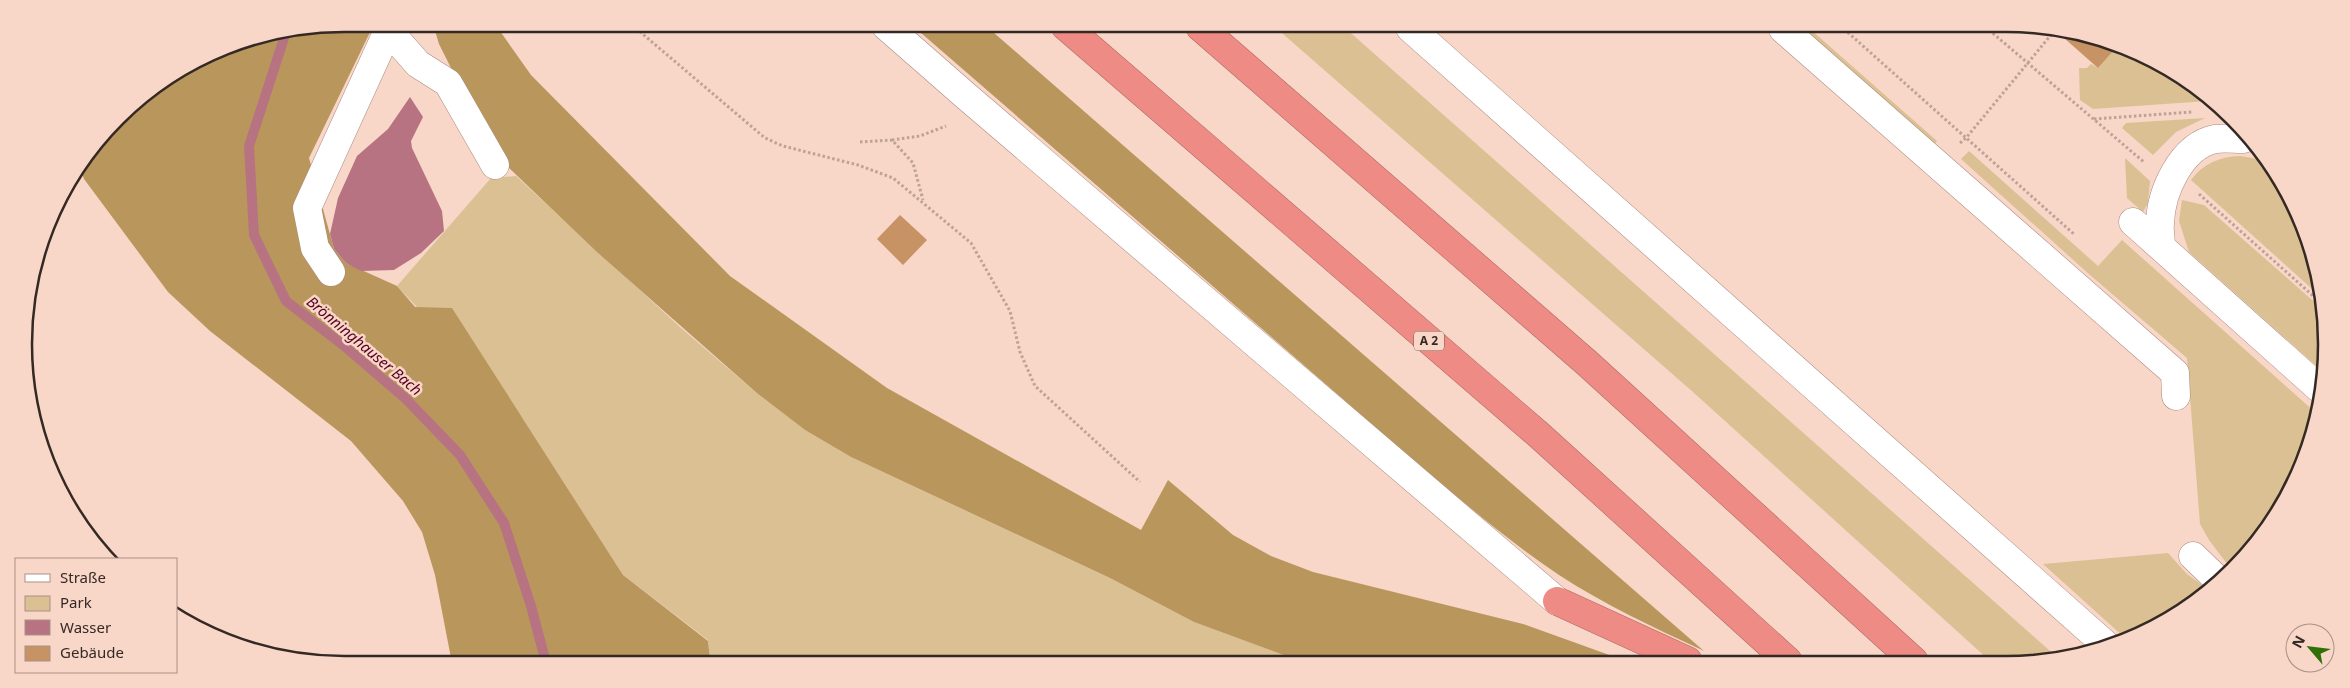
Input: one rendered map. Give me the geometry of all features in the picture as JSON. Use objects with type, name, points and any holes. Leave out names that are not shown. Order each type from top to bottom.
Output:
[{"type":"highway","name":"A 2","points":[[1072,32],[1539,435],[1782,656]]},
{"type":"highway","points":[[1206,32],[1586,363],[1908,656]]},
{"type":"highway","points":[[1557,601],[1677,656]]},
{"type":"lane","points":[[331,272],[315,248],[307,208],[388,32]]},
{"type":"lane","points":[[394,32],[418,64],[448,83],[495,165]]},
{"type":"lane","points":[[893,32],[1557,601]]},
{"type":"lane","points":[[1415,32],[2101,641]]},
{"type":"lane","points":[[1786,32],[1933,163],[2175,373],[2176,396]]},
{"type":"lane","points":[[2161,246],[2160,223],[2163,203],[2174,174],[2184,160],[2195,149],[2214,139],[2240,139]]},
{"type":"lane","points":[[2133,222],[2315,385]]},
{"type":"lane","points":[[2193,556],[2213,576]]},
{"type":"path","points":[[640,32],[765,138],[783,146],[858,166],[893,178],[923,201],[971,243],[1010,311],[1020,352],[1035,386],[1140,482]]},
{"type":"path","points":[[1847,32],[2075,235]]},
{"type":"path","points":[[1933,163],[1966,138],[2050,36]]},
{"type":"path","points":[[2093,119],[2198,112]]},
{"type":"path","points":[[860,142],[920,136],[946,126]]},
{"type":"path","points":[[892,140],[913,162],[923,201]]},
{"type":"green space","points":[[1281,32],[1350,32],[2052,652],[1984,656],[1693,392]]},
{"type":"green space","points":[[1805,32],[1813,32],[1937,141],[1934,145]]},
{"type":"green space","points":[[2113,51],[2162,74],[2201,101],[2093,109],[2080,100],[2079,68],[2087,68],[2091,64],[2098,68]]},
{"type":"green space","points":[[2205,118],[2176,132],[2153,155],[2122,128],[2126,123]]},
{"type":"green space","points":[[1969,151],[2098,266],[2122,240],[2311,409],[2294,463],[2276,500],[2253,534],[2227,563],[2209,540],[2200,524],[2187,358],[2090,275],[1961,159]]},
{"type":"green space","points":[[2233,156],[2256,159],[2276,188],[2301,244],[2313,290],[2191,180],[2206,165],[2219,159]]},
{"type":"green space","points":[[2125,158],[2150,181],[2148,203],[2143,212],[2127,198]]},
{"type":"green space","points":[[516,176],[681,328],[758,394],[805,430],[851,457],[1110,578],[1194,622],[1286,656],[710,656],[708,640],[623,575],[523,419],[397,286],[491,178]]},
{"type":"green space","points":[[2182,200],[2204,205],[2315,303],[2318,344],[2317,366],[2189,252],[2179,221]]},
{"type":"green space","points":[[2168,553],[2187,574],[2203,585],[2162,614],[2120,634],[2043,564]]},
{"type":"shaded area","points":[[370,32],[309,158],[334,249],[346,263],[397,286],[415,307],[452,308],[623,575],[708,641],[710,656],[451,656],[435,575],[422,532],[403,501],[351,441],[210,331],[168,292],[82,175],[97,154],[124,124],[154,97],[188,74],[225,56],[283,38],[324,33]]},
{"type":"shaded area","points":[[435,32],[501,32],[531,75],[730,276],[887,388],[1141,530],[1168,480],[1233,535],[1271,556],[1313,572],[1523,624],[1612,656],[1286,656],[1194,622],[1110,578],[851,457],[805,430],[758,394],[597,252],[506,165],[439,44]]},
{"type":"shaded area","points":[[920,32],[993,32],[1704,651],[1630,616],[1576,586],[1527,552],[1435,479]]},
{"type":"water","points":[[410,97],[423,117],[411,141],[412,148],[442,211],[444,231],[421,253],[394,270],[361,271],[346,263],[334,249],[330,234],[338,198],[357,156],[388,129]]},
{"type":"building","points":[[2063,37],[2113,51],[2098,68]]},
{"type":"building","points":[[900,215],[927,240],[903,265],[877,239]]},
{"type":"waterway","name":"Brönninghauser Bach","points":[[284,38],[249,146],[254,235],[286,301],[343,345],[406,399],[460,455],[504,523],[531,606],[544,656]]}]
